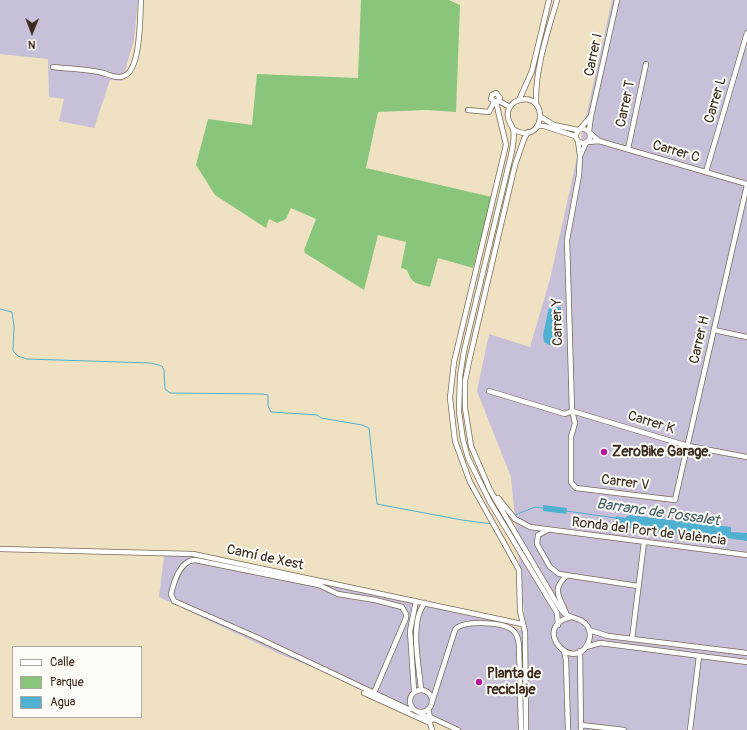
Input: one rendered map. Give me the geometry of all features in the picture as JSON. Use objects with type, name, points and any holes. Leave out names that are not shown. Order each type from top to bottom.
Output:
[{"type":"street","points":[[53,67],[123,77],[129,73],[135,59],[141,0]]},
{"type":"street","points":[[528,132],[518,132],[513,128],[508,118],[510,107],[519,100],[532,71],[549,0]]},
{"type":"street","points":[[557,0],[548,29],[537,78],[536,104],[540,111],[541,117],[537,126],[528,132],[524,139],[515,165],[465,382],[465,401],[468,432],[480,471],[556,602],[569,616],[584,622],[589,630],[590,637],[586,647]]},
{"type":"street","name":"Carrer I","points":[[589,132],[591,116],[617,0]]},
{"type":"street","name":"Carrer L","points":[[706,172],[747,33]]},
{"type":"street","name":"Carrer T","points":[[628,149],[646,64]]},
{"type":"street","points":[[519,100],[530,101],[536,104]]},
{"type":"street","points":[[496,102],[510,107]]},
{"type":"street","points":[[468,110],[489,112],[496,102]]},
{"type":"street","points":[[496,102],[506,145],[454,362],[450,398],[455,440],[462,465],[519,570],[522,624],[525,632],[526,730]]},
{"type":"street","name":"Carrer I","points":[[579,130],[591,116]]},
{"type":"street","points":[[537,126],[544,126],[587,142],[590,137],[589,132],[584,129],[579,130],[554,125],[541,117]]},
{"type":"street","points":[[513,128],[512,151],[464,352],[460,376],[458,412],[462,440],[477,478],[552,606],[556,614],[558,624]]},
{"type":"street","points":[[577,139],[579,130]]},
{"type":"street","name":"Carrer C","points":[[589,132],[600,141]]},
{"type":"street","name":"Carrer Y","points":[[573,487],[571,482],[571,437],[575,423],[572,411],[567,240],[579,175],[580,156],[577,139]]},
{"type":"street","name":"Carrer C","points":[[587,142],[600,141],[747,184]]},
{"type":"street","name":"Carrer Y","points":[[580,156],[587,142]]},
{"type":"street","name":"Carrer H","points":[[675,500],[747,184]]},
{"type":"street","points":[[714,330],[747,337]]},
{"type":"street","name":"Carrer K","points":[[489,391],[565,414],[572,411],[688,446],[747,456]]},
{"type":"street","name":"Ronda del Port de València","points":[[465,401],[474,448],[494,492],[507,512],[523,525],[548,530],[747,555]]},
{"type":"street","name":"Carrer V","points":[[573,487],[675,500]]},
{"type":"street","points":[[548,530],[538,536],[538,548],[554,572],[566,576],[638,586]]},
{"type":"street","points":[[632,639],[644,542]]},
{"type":"street","name":"Camí de Xest","points":[[0,549],[194,554],[522,624]]},
{"type":"street","points":[[374,693],[406,618],[406,614],[402,607],[375,600],[338,594],[319,586],[195,560],[187,561],[182,566],[171,594],[174,601],[408,709],[428,709]]},
{"type":"street","points":[[566,576],[560,582],[557,590],[569,616]]},
{"type":"street","points":[[395,702],[402,703],[409,700],[414,692],[410,631],[416,601]]},
{"type":"street","points":[[425,603],[419,611],[416,626],[424,690],[431,697],[432,702]]},
{"type":"street","points":[[569,616],[558,624],[554,633],[554,639],[559,648],[564,651],[573,653],[600,643],[747,662]]},
{"type":"street","points":[[458,730],[430,717],[428,709],[432,702],[457,627],[464,624],[491,624],[510,628],[515,632],[519,645],[521,730]]},
{"type":"street","points":[[589,630],[608,636],[747,653]]},
{"type":"street","points":[[564,651],[566,660],[568,730]]},
{"type":"street","points":[[580,651],[581,727],[624,730]]},
{"type":"street","points":[[690,730],[699,656]]},
{"type":"street","points":[[414,692],[436,688]]},
{"type":"street","points":[[364,693],[430,723],[432,730]]},
{"type":"street","points":[[409,700],[415,710],[432,720],[436,720]]},
{"type":"shaded area","points":[[0,0],[138,0],[134,40],[122,81],[110,80],[94,128],[59,121],[64,99],[49,97],[48,59],[0,54]]},
{"type":"shaded area","points":[[612,0],[747,0],[747,730],[529,730],[526,631],[511,477],[477,391],[489,334],[530,347],[550,279]]},
{"type":"shaded area","points":[[164,556],[188,556],[504,622],[523,631],[525,730],[452,730],[327,673],[282,655],[159,597]]},
{"type":"green space","points":[[361,0],[449,0],[460,5],[456,112],[427,110],[378,112],[366,168],[492,197],[473,268],[438,258],[430,287],[416,283],[413,281],[407,270],[401,268],[406,242],[378,235],[364,290],[305,253],[304,250],[316,219],[291,208],[286,219],[277,223],[269,219],[266,228],[215,195],[196,165],[208,119],[252,125],[257,74],[358,78]]},
{"type":"water","points":[[549,307],[561,307],[557,345],[549,345],[544,342],[543,335]]},
{"type":"water","points":[[543,505],[567,508],[566,514],[543,511]]},
{"type":"water","points":[[629,515],[731,527],[731,532],[747,533],[747,541],[714,536],[695,537],[614,526],[616,516],[625,518]]},
{"type":"waterway","points":[[0,309],[12,312],[14,326],[13,351],[18,356],[27,359],[151,363],[162,366],[164,370],[165,389],[170,393],[263,394],[268,395],[268,406],[271,412],[317,415],[321,418],[362,425],[369,428],[377,504],[492,524]]},
{"type":"waterway","points":[[515,515],[535,507],[543,508]]},
{"type":"waterway","name":"Barranc de Possalet","points":[[566,511],[616,518]]},
{"type":"place","name":"ZeroBike Garage.","points":[[604,452]]},
{"type":"place","name":"Planta de reciclaje","points":[[479,682]]}]
